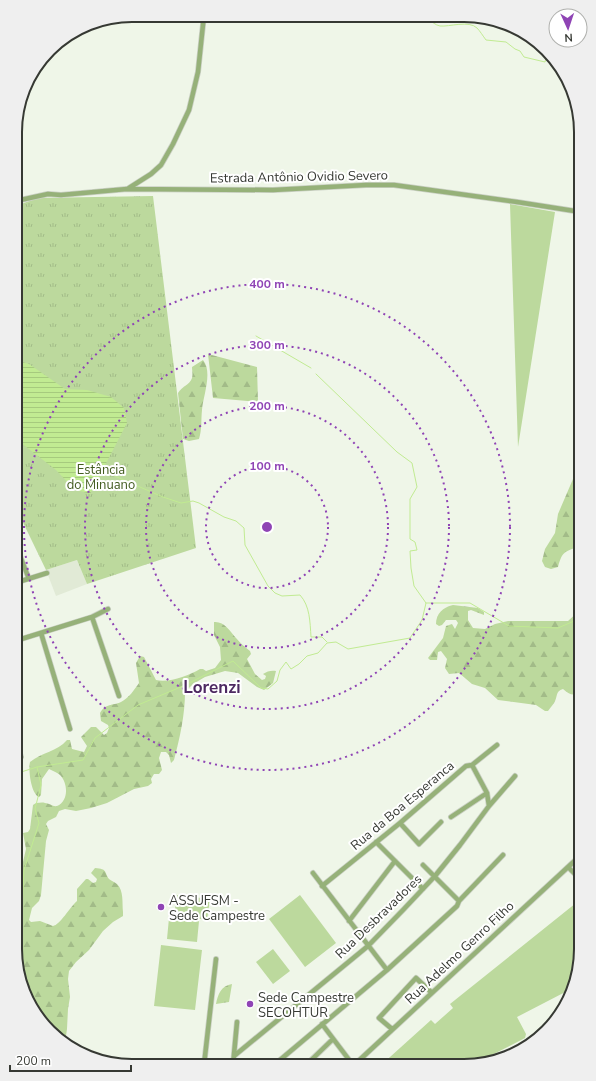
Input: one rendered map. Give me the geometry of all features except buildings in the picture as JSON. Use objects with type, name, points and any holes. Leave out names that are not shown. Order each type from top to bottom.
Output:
[{"type":"street","points":[[127,189],[140,182],[161,165],[189,110],[198,72],[203,22]]},
{"type":"street","name":"Estrada Antônio Ovidio Severo","points":[[22,200],[48,194],[61,195],[127,189],[273,190],[366,185],[400,185],[574,211]]},
{"type":"street","points":[[22,560],[29,579]]},
{"type":"street","points":[[22,581],[47,573]]},
{"type":"street","points":[[22,639],[92,617],[108,609]]},
{"type":"street","points":[[92,617],[119,696]]},
{"type":"street","points":[[41,633],[70,729]]},
{"type":"street","name":"Rua da Boa Esperanca","points":[[322,886],[400,823],[466,766],[472,765],[497,745]]},
{"type":"street","points":[[472,765],[486,793],[489,806]]},
{"type":"street","name":"Rua Desbravadores","points":[[234,1056],[368,946],[435,876],[489,806],[515,776]]},
{"type":"street","points":[[451,817],[486,793]]},
{"type":"street","points":[[400,823],[419,844],[441,822]]},
{"type":"street","points":[[376,842],[423,889]]},
{"type":"street","points":[[281,1059],[386,970],[457,906],[503,855]]},
{"type":"street","points":[[349,921],[395,861]]},
{"type":"street","name":"Rua Adelmo Genro Filho","points":[[360,1059],[431,992],[574,861]]},
{"type":"street","points":[[423,865],[459,902]]},
{"type":"street","points":[[568,867],[574,873]]},
{"type":"street","points":[[313,873],[386,970]]},
{"type":"street","points":[[205,1059],[216,959]]},
{"type":"street","points":[[392,1029],[379,1018],[416,978],[431,992]]},
{"type":"street","points":[[234,1056],[237,1022]]},
{"type":"street","points":[[322,1024],[348,1059]]},
{"type":"street","points":[[312,1059],[333,1039]]},
{"type":"shaded area","points":[[22,362],[29,364],[65,389],[87,390],[111,397],[124,408],[127,423],[90,494],[74,489],[56,470],[22,444]]},
{"type":"shaded area","points":[[77,560],[87,584],[56,596],[46,570]]},
{"type":"green space","name":"Estância do Minuano","points":[[153,196],[196,548],[87,584],[77,560],[46,570],[22,520],[22,204],[37,198]]},
{"type":"green space","points":[[510,204],[555,212],[518,447]]},
{"type":"green space","points":[[208,354],[257,367],[258,402],[213,398]]},
{"type":"green space","points":[[203,360],[207,371],[207,384],[202,410],[201,432],[199,439],[189,441],[183,439],[178,393],[191,380],[192,367]]},
{"type":"green space","points":[[574,477],[574,548],[563,554],[558,567],[551,569],[545,567],[542,561],[545,549],[555,533],[558,514]]},
{"type":"green space","points":[[453,605],[478,608],[484,612],[484,615],[471,610],[468,611],[468,620],[473,628],[485,629],[495,624],[508,621],[568,621],[574,615],[574,695],[563,689],[560,690],[548,711],[545,711],[536,705],[498,700],[485,688],[472,684],[459,673],[449,674],[445,668],[447,659],[441,651],[438,652],[437,660],[430,660],[428,658],[443,638],[446,626],[452,624],[455,629],[458,623],[456,620],[446,620],[442,625],[439,626],[436,624],[437,617],[446,607]]},
{"type":"green space","points":[[214,622],[224,625],[239,642],[250,651],[251,654],[247,659],[255,674],[262,680],[265,679],[266,676],[263,674],[270,671],[276,671],[273,683],[264,690],[257,687],[238,673],[225,671],[205,677],[193,684],[185,692],[182,726],[174,760],[171,763],[169,755],[166,752],[161,752],[159,758],[162,770],[159,774],[154,774],[151,779],[152,783],[148,786],[134,789],[107,803],[91,808],[76,811],[65,809],[59,811],[56,817],[48,821],[46,824],[49,830],[46,841],[41,895],[39,901],[32,908],[29,920],[31,922],[40,921],[53,926],[56,925],[77,901],[77,889],[86,879],[93,883],[96,882],[97,879],[91,873],[95,868],[104,870],[109,879],[116,883],[119,887],[122,894],[123,916],[103,931],[89,950],[69,971],[68,979],[70,997],[67,1029],[66,1036],[65,1036],[49,1021],[41,1010],[33,997],[24,970],[22,949],[22,866],[26,849],[23,833],[28,832],[30,829],[33,805],[36,803],[54,806],[61,804],[64,800],[66,787],[63,778],[49,769],[42,779],[41,795],[39,797],[36,795],[32,786],[30,775],[30,762],[39,756],[54,750],[67,740],[70,740],[72,749],[84,752],[87,746],[81,737],[91,727],[96,727],[104,735],[107,733],[109,728],[108,725],[101,721],[100,713],[107,706],[121,702],[131,694],[139,683],[136,663],[140,656],[144,657],[156,680],[161,681],[172,680],[200,669],[206,671],[215,668],[221,660],[220,647],[214,635]]},
{"type":"green space","points":[[177,895],[210,899],[207,920],[174,915]]},
{"type":"green space","points":[[300,895],[336,943],[305,967],[269,919]]},
{"type":"green space","points":[[574,905],[574,956],[568,984],[565,992],[517,1017],[526,1034],[525,1038],[485,1057],[464,1059],[388,1059],[431,1020],[435,1024],[453,1008],[450,1004]]},
{"type":"green space","points":[[169,918],[199,921],[197,942],[167,939]]},
{"type":"green space","points":[[161,945],[202,950],[195,1010],[154,1006]]},
{"type":"green space","points":[[273,949],[290,971],[273,984],[256,962]]},
{"type":"green space","points":[[232,984],[229,1002],[216,1004],[221,991],[228,985]]},
{"type":"waterway","points":[[432,22],[440,26],[469,24],[478,29],[486,40],[506,42],[520,51],[524,57],[545,62],[546,59]]},
{"type":"waterway","points":[[256,336],[311,368]]},
{"type":"waterway","points":[[22,772],[37,767],[83,760],[95,738],[138,705],[183,686],[233,661],[261,688],[268,689],[277,681],[280,670],[286,662],[291,669],[307,656],[318,653],[327,643],[336,642],[348,649],[410,638],[422,620],[426,603],[414,586],[411,568],[410,551],[417,550],[415,542],[410,539],[410,499],[417,487],[412,463],[397,452],[316,374]]},
{"type":"waterway","points":[[103,469],[110,474],[163,497],[181,503],[193,501],[224,517],[236,521],[244,528],[245,545],[268,586],[275,593],[282,596],[300,595],[308,609],[311,637],[322,637],[327,642]]},
{"type":"waterway","points":[[426,603],[470,603],[509,626],[558,628],[574,621]]},
{"type":"waterway","points":[[22,907],[24,870],[39,823],[35,809],[41,785],[37,767]]},
{"type":"place","name":"ASSUFSM - Sede Campestre","points":[[161,907]]},
{"type":"place","name":"Sede Campestre SECOHTUR","points":[[250,1004]]},
{"type":"district","name":"Lorenzi","points":[[212,687]]}]
